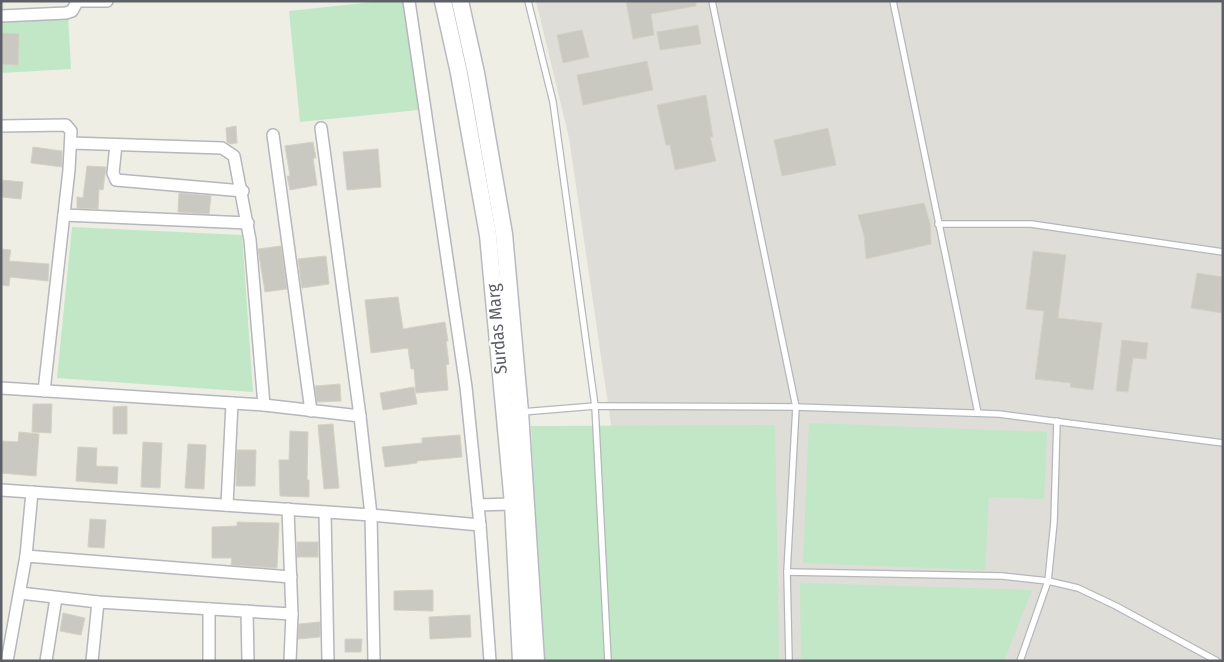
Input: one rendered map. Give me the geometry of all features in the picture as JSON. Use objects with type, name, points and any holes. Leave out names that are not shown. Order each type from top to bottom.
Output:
[{"type":"main road","name":"Surdas Marg","points":[[443,1],[459,73],[488,236],[512,412],[536,661]]},
{"type":"main road","name":"Surdas Marg","points":[[460,1],[476,73],[504,234],[512,412],[513,504],[521,661]]},
{"type":"street","points":[[1,16],[66,13],[72,11],[76,2],[107,1]]},
{"type":"street","points":[[409,1],[466,387],[480,525],[490,661]]},
{"type":"street","points":[[1,126],[66,125],[72,131],[44,391]]},
{"type":"street","points":[[321,128],[360,416],[371,515],[374,661]]},
{"type":"street","points":[[273,135],[311,410]]},
{"type":"street","points":[[71,143],[222,148],[234,156],[243,191],[248,223],[264,405]]},
{"type":"street","points":[[116,145],[113,173],[116,180],[243,191]]},
{"type":"street","points":[[64,215],[248,223]]},
{"type":"street","points":[[1,388],[264,405],[360,416]]},
{"type":"street","points":[[227,505],[232,403]]},
{"type":"street","points":[[1,490],[371,515],[480,525]]},
{"type":"street","points":[[7,661],[26,556],[32,492]]},
{"type":"street","points":[[478,505],[513,504]]},
{"type":"street","points":[[288,509],[292,614],[290,661]]},
{"type":"street","points":[[326,512],[328,661]]},
{"type":"street","points":[[26,556],[291,577]]},
{"type":"street","points":[[20,593],[98,602],[292,614]]},
{"type":"street","points":[[46,661],[56,598]]},
{"type":"street","points":[[92,661],[98,602]]},
{"type":"street","points":[[209,609],[209,661]]},
{"type":"street","points":[[247,611],[248,661]]},
{"type":"lane","points":[[528,1],[553,102],[595,406],[608,661]]},
{"type":"lane","points":[[712,1],[796,407],[787,572],[788,661]]},
{"type":"lane","points":[[893,1],[978,413]]},
{"type":"lane","points":[[938,224],[1031,224],[1223,252]]},
{"type":"lane","points":[[512,412],[595,406],[796,407],[978,413],[1057,421],[1223,443]]},
{"type":"lane","points":[[1020,661],[1048,581],[1054,522],[1057,421]]},
{"type":"lane","points":[[787,572],[1002,576],[1048,581],[1078,588],[1116,606],[1217,661]]},
{"type":"shaded area","points":[[536,1],[1223,1],[1223,661],[622,661],[614,445],[569,138]]},
{"type":"green space","points":[[382,1],[408,1],[418,110],[300,122],[289,11]]},
{"type":"green space","points":[[68,15],[71,69],[1,73],[1,19]]},
{"type":"green space","points":[[72,227],[242,235],[253,392],[57,378]]},
{"type":"green space","points":[[809,423],[1047,432],[1044,499],[989,497],[985,570],[803,563]]},
{"type":"green space","points":[[775,425],[779,661],[541,661],[531,426]]},
{"type":"green space","points":[[800,583],[1032,590],[1004,661],[801,661]]},
{"type":"building","points":[[626,1],[696,1],[696,6],[651,14],[654,35],[633,39]]},
{"type":"building","points":[[698,25],[701,44],[660,50],[657,32]]},
{"type":"building","points":[[582,30],[589,57],[563,63],[557,35]]},
{"type":"building","points":[[1,33],[19,34],[18,65],[1,64]]},
{"type":"building","points":[[647,61],[653,90],[583,105],[577,75]]},
{"type":"building","points":[[706,95],[713,137],[710,137],[716,161],[675,170],[670,145],[666,145],[657,105]]},
{"type":"building","points":[[236,126],[237,143],[230,144],[227,142],[226,128]]},
{"type":"building","points":[[828,128],[836,165],[782,176],[774,140]]},
{"type":"building","points":[[313,142],[316,158],[313,158],[317,185],[290,190],[287,176],[290,176],[285,146]]},
{"type":"building","points":[[33,147],[62,151],[62,167],[31,163]]},
{"type":"building","points":[[378,149],[381,187],[347,190],[343,152]]},
{"type":"building","points":[[87,166],[106,167],[103,190],[99,189],[98,209],[77,208],[77,197],[83,198]]},
{"type":"building","points":[[1,180],[23,182],[21,199],[1,197]]},
{"type":"building","points":[[179,193],[211,196],[209,214],[178,212]]},
{"type":"building","points":[[924,203],[930,223],[931,244],[866,259],[864,235],[858,215]]},
{"type":"building","points":[[281,246],[287,289],[265,292],[258,249]]},
{"type":"building","points":[[1,249],[11,250],[9,261],[49,264],[48,281],[10,277],[9,286],[1,285]]},
{"type":"building","points":[[1033,251],[1066,255],[1058,318],[1102,323],[1093,390],[1070,387],[1071,383],[1035,379],[1044,311],[1026,309]]},
{"type":"building","points":[[326,256],[329,284],[302,288],[298,259]]},
{"type":"building","points":[[1197,273],[1223,277],[1222,313],[1191,308]]},
{"type":"building","points":[[398,297],[403,329],[445,322],[448,341],[446,341],[449,364],[446,365],[448,390],[416,393],[414,369],[411,369],[408,348],[371,353],[365,300]]},
{"type":"building","points":[[1122,340],[1148,343],[1146,359],[1133,358],[1128,392],[1116,391]]},
{"type":"building","points":[[340,384],[341,401],[317,402],[315,386]]},
{"type":"building","points":[[414,387],[417,404],[383,410],[380,393]]},
{"type":"building","points":[[33,404],[52,404],[51,433],[32,432]]},
{"type":"building","points":[[127,406],[127,434],[113,434],[113,407]]},
{"type":"building","points":[[333,424],[339,488],[324,489],[318,425]]},
{"type":"building","points":[[290,431],[308,432],[307,480],[309,480],[309,497],[280,496],[279,460],[289,460]]},
{"type":"building","points":[[19,432],[39,434],[36,476],[1,473],[1,441],[18,442]]},
{"type":"building","points":[[460,435],[462,457],[417,461],[417,463],[385,467],[382,447],[422,443],[422,438]]},
{"type":"building","points":[[143,442],[162,443],[160,488],[141,487]]},
{"type":"building","points":[[188,444],[206,445],[204,489],[185,488]]},
{"type":"building","points":[[78,447],[97,448],[96,466],[118,467],[117,484],[76,481]]},
{"type":"building","points":[[237,450],[256,450],[255,486],[236,486]]},
{"type":"building","points":[[90,519],[106,520],[104,548],[88,547]]},
{"type":"building","points":[[237,522],[279,523],[277,568],[231,565],[232,558],[212,558],[212,527],[237,526]]},
{"type":"building","points":[[297,542],[318,542],[318,557],[297,557]]},
{"type":"building","points":[[433,590],[433,611],[394,610],[394,591]]},
{"type":"building","points":[[63,613],[85,618],[81,635],[60,631]]},
{"type":"building","points":[[470,615],[471,637],[430,639],[429,617]]},
{"type":"building","points":[[320,622],[320,637],[298,639],[299,624]]},
{"type":"building","points":[[345,639],[362,639],[361,652],[345,652]]}]
